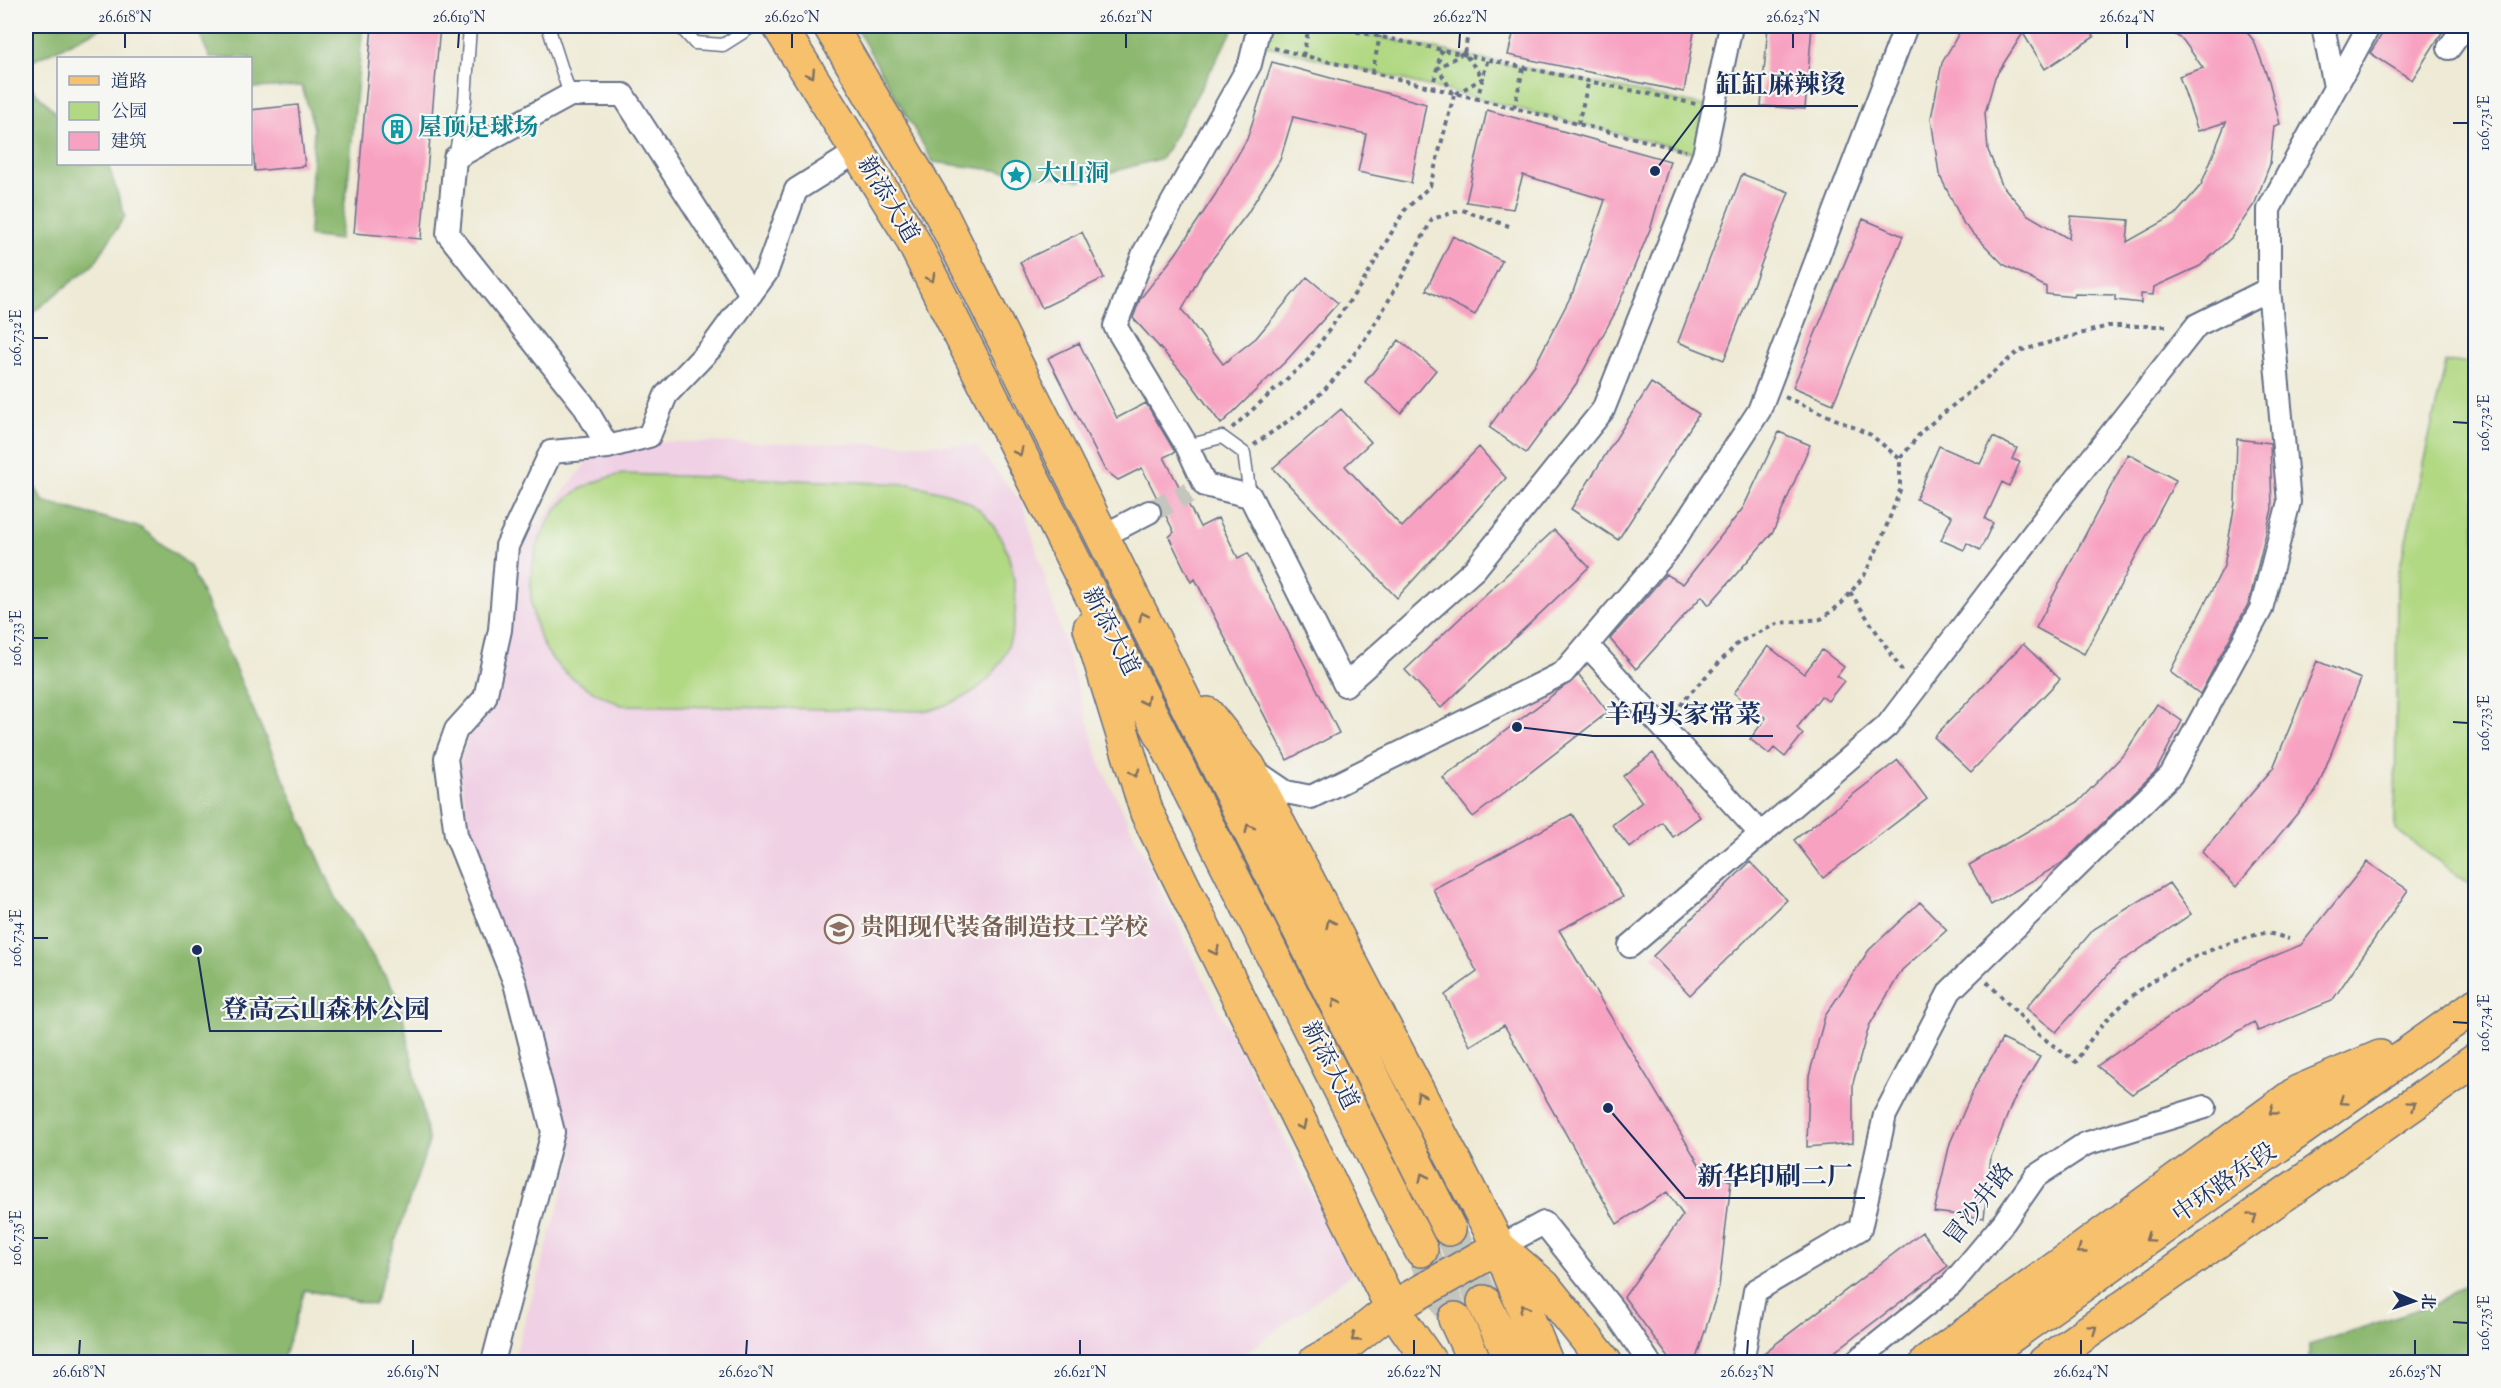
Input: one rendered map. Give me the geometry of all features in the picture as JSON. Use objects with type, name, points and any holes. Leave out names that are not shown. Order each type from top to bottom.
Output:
[{"type":"main road","name":"新添大道","points":[[778,26],[909,235],[1421,1250]]},
{"type":"main road","name":"新添大道","points":[[830,26],[941,214],[1449,1229]]},
{"type":"main road","points":[[1062,537],[1147,813],[1392,1308],[1430,1362]]},
{"type":"main road","points":[[1166,662],[1249,767],[1499,1247],[1546,1362]]},
{"type":"main road","name":"中环路东段","points":[[1974,1362],[2475,1005]]},
{"type":"main road","points":[[1927,1362],[2298,1092],[2439,1032]]},
{"type":"main road","name":"中环路东段","points":[[2045,1362],[2475,1060]]},
{"type":"main road","points":[[1315,1362],[1347,1344],[1392,1308],[1499,1247]]},
{"type":"main road","points":[[1499,1247],[1544,1286],[1605,1362]]},
{"type":"main road","points":[[1484,1302],[1513,1362]]},
{"type":"main road","points":[[1455,1319],[1475,1362]]},
{"type":"street","points":[[1257,34],[1251,64],[1144,253],[1114,327],[1187,446],[1197,489],[1250,496],[1345,685],[1475,569],[1603,410],[1704,155],[1731,26]]},
{"type":"street","points":[[1249,767],[1286,792],[1311,797],[1563,673],[1668,550],[1759,411],[1906,26]]},
{"type":"street","points":[[2323,26],[2335,87]]},
{"type":"street","points":[[1742,1362],[1755,1291],[1860,1229],[1885,1115],[1950,991],[2171,775],[2261,609],[2289,502],[2269,289],[2269,209],[2369,26]]},
{"type":"street","points":[[2449,48],[2465,26]]},
{"type":"street","points":[[608,447],[583,404],[448,234],[455,158],[570,94],[623,95],[751,294]]},
{"type":"street","points":[[493,1362],[553,1132],[515,983],[456,835],[446,758],[456,730],[485,698],[500,630],[507,546],[551,452],[608,447],[649,436],[666,395],[712,347],[766,273],[796,190],[858,151]]},
{"type":"street","points":[[1630,946],[1887,726],[2055,505],[2197,325],[2269,289]]},
{"type":"street","points":[[1102,536],[1149,512]]},
{"type":"street","points":[[1587,645],[1761,834]]},
{"type":"street","name":"冒沙井路","points":[[1855,1362],[1952,1284],[2004,1222],[2036,1176],[2085,1144],[2205,1107]]},
{"type":"street","points":[[1499,1247],[1544,1223],[1615,1312],[1649,1362]]},
{"type":"lane","points":[[455,158],[465,100],[470,26]]},
{"type":"lane","points":[[548,26],[570,94]]},
{"type":"lane","points":[[680,26],[695,43],[723,45],[753,26]]},
{"type":"lane","points":[[1187,446],[1222,437],[1244,453],[1250,496]]},
{"type":"path","points":[[1303,56],[1309,26]]},
{"type":"path","points":[[1330,26],[1442,48],[1714,108]]},
{"type":"path","points":[[1438,68],[1464,53],[1470,26]]},
{"type":"path","points":[[1257,34],[1303,56],[1704,155]]},
{"type":"path","points":[[1372,73],[1380,36]]},
{"type":"path","points":[[1432,89],[1442,48]]},
{"type":"path","points":[[1464,53],[1483,78]]},
{"type":"path","points":[[1478,100],[1488,58]]},
{"type":"path","points":[[1514,108],[1524,66]]},
{"type":"path","points":[[1222,437],[1308,360],[1365,279],[1404,211],[1430,186],[1454,94],[1438,68]]},
{"type":"path","points":[[1454,94],[1483,78]]},
{"type":"path","points":[[1578,124],[1589,80]]},
{"type":"path","points":[[1244,453],[1307,406],[1354,355],[1401,279],[1432,219],[1462,210],[1509,226]]},
{"type":"path","points":[[1664,729],[1689,693],[1740,642],[1779,624],[1821,619],[1841,604],[1864,576],[1885,531],[1900,490],[1900,459],[1922,431],[2019,351],[2108,326],[2197,325]]},
{"type":"path","points":[[1768,389],[1871,435],[1900,459]]},
{"type":"path","points":[[1850,592],[1915,690]]},
{"type":"path","points":[[1973,968],[2039,1035],[2076,1062],[2104,1024],[2141,990],[2188,958],[2266,933],[2289,939]]},
{"type":"shaded area","name":"贵阳现代装备制造技工学校","points":[[603,441],[975,445],[1023,504],[1101,766],[1211,994],[1353,1273],[1234,1362],[513,1362],[574,1154],[476,863],[459,768],[522,546]]},
{"type":"green space","points":[[26,26],[106,26],[26,64]]},
{"type":"green space","points":[[196,26],[363,26],[348,182],[339,240],[309,236],[314,128],[302,86],[252,88],[252,57],[210,57]]},
{"type":"green space","points":[[855,26],[1235,26],[1162,158],[1080,181],[933,162]]},
{"type":"green space","points":[[1259,26],[1328,26],[1714,108],[1704,155],[1255,43]]},
{"type":"green space","points":[[26,82],[57,114],[57,165],[108,165],[125,216],[94,264],[26,318]]},
{"type":"green space","points":[[2446,362],[2475,362],[2475,888],[2395,829],[2397,580]]},
{"type":"green space","points":[[26,472],[43,501],[141,528],[190,566],[338,902],[399,998],[429,1142],[374,1305],[305,1290],[282,1362],[26,1362]]},
{"type":"green space","points":[[623,474],[909,484],[962,499],[977,508],[992,524],[1004,544],[1012,567],[1015,616],[1010,640],[1001,661],[988,679],[968,695],[928,711],[621,705],[602,696],[560,668],[542,642],[531,599],[531,576],[535,553],[543,531],[554,513],[581,488]]},
{"type":"green space","points":[[2475,1278],[2475,1362],[2309,1362],[2309,1345],[2437,1303]]},
{"type":"building","name":"屋顶足球场","points":[[372,26],[440,26],[421,239],[354,233]]},
{"type":"building","points":[[1515,26],[1695,26],[1684,92],[1508,55]]},
{"type":"building","points":[[1768,26],[1812,26],[1805,109],[1761,106]]},
{"type":"building","points":[[1963,26],[2087,26],[2094,37],[2045,69],[2023,33],[1995,77],[1985,113],[1988,150],[2002,185],[2028,215],[2069,239],[2071,216],[2129,220],[2127,242],[2175,215],[2201,185],[2226,122],[2198,131],[2179,76],[2203,68],[2183,40],[2162,26],[2242,26],[2254,41],[2269,81],[2280,124],[2274,126],[2270,164],[2255,203],[2231,238],[2200,266],[2154,287],[2153,295],[2141,294],[2141,303],[2115,300],[2115,295],[2075,294],[2074,297],[2046,294],[2046,287],[2003,264],[1964,224],[1939,174],[1931,118],[1942,63]]},
{"type":"building","points":[[2387,26],[2446,26],[2412,80],[2370,53]]},
{"type":"building","points":[[1272,62],[1426,104],[1411,183],[1358,172],[1366,134],[1293,117],[1280,160],[1247,214],[1203,271],[1182,310],[1223,364],[1256,338],[1307,277],[1338,303],[1286,361],[1221,424],[1188,379],[1133,318],[1140,299],[1175,255],[1215,195],[1247,139]]},
{"type":"building","points":[[298,105],[305,166],[255,171],[252,110]]},
{"type":"building","points":[[1487,110],[1670,161],[1651,227],[1615,313],[1576,384],[1526,453],[1489,427],[1536,363],[1573,292],[1605,200],[1523,175],[1513,209],[1466,202]]},
{"type":"building","points":[[1742,174],[1789,192],[1724,360],[1678,342]]},
{"type":"building","points":[[1863,219],[1903,236],[1833,404],[1793,387]]},
{"type":"building","points":[[1082,232],[1104,278],[1042,308],[1020,262]]},
{"type":"building","points":[[1453,236],[1502,261],[1475,315],[1426,290]]},
{"type":"building","points":[[1399,340],[1436,370],[1401,413],[1365,382]]},
{"type":"building","points":[[1079,343],[1117,418],[1146,403],[1175,452],[1164,457],[1200,527],[1218,518],[1238,558],[1248,553],[1339,733],[1287,760],[1195,579],[1191,582],[1169,537],[1174,532],[1142,468],[1118,480],[1105,470],[1048,358]]},
{"type":"building","points":[[1651,383],[1699,414],[1618,540],[1571,509]]},
{"type":"building","points":[[1341,409],[1371,442],[1345,466],[1402,527],[1479,447],[1506,478],[1397,598],[1273,468]]},
{"type":"building","points":[[1779,432],[1810,445],[1773,532],[1709,605],[1702,596],[1636,669],[1610,639],[1666,574],[1683,584],[1743,508]]},
{"type":"building","points":[[1993,437],[2017,448],[2012,459],[2020,462],[2009,486],[2002,482],[1985,519],[1993,523],[1980,550],[1967,543],[1964,550],[1941,540],[1952,516],[1916,499],[1939,446],[1980,464]]},
{"type":"building","points":[[2237,439],[2270,443],[2272,509],[2249,602],[2200,694],[2170,672],[2224,566],[2235,503]]},
{"type":"building","points":[[2128,454],[2176,480],[2084,654],[2036,628]]},
{"type":"building","points":[[1554,530],[1589,567],[1441,708],[1405,670]]},
{"type":"building","points":[[2023,644],[2060,679],[1971,772],[1934,737]]},
{"type":"building","points":[[1768,646],[1804,674],[1822,650],[1844,667],[1837,676],[1844,681],[1828,701],[1821,696],[1797,728],[1803,734],[1785,757],[1774,748],[1769,754],[1750,739],[1766,718],[1734,693]]},
{"type":"building","points":[[2317,661],[2361,679],[2316,791],[2236,887],[2202,852],[2273,768]]},
{"type":"building","points":[[1579,675],[1608,712],[1473,817],[1443,778]]},
{"type":"building","points":[[2157,704],[2182,721],[2156,771],[2062,863],[1991,905],[1969,865],[2078,802],[2125,753]]},
{"type":"building","points":[[1653,753],[1700,817],[1673,837],[1662,822],[1630,848],[1612,825],[1642,802],[1623,776]]},
{"type":"building","points":[[1898,760],[1927,799],[1823,878],[1794,840]]},
{"type":"building","points":[[1572,814],[1623,897],[1559,930],[1702,1169],[1731,1181],[1719,1287],[1695,1362],[1672,1362],[1624,1297],[1683,1215],[1667,1192],[1617,1224],[1504,1025],[1470,1046],[1445,995],[1477,972],[1433,889]]},
{"type":"building","points":[[1750,862],[1787,900],[1690,995],[1653,956]]},
{"type":"building","points":[[2367,862],[2408,890],[2332,1001],[2258,1031],[2254,1022],[2132,1094],[2097,1066],[2233,973],[2301,945]]},
{"type":"building","points":[[2169,883],[2191,914],[2118,964],[2056,1032],[2026,1008],[2094,929]]},
{"type":"building","points":[[1920,902],[1947,930],[1902,970],[1869,1026],[1853,1083],[1853,1143],[1807,1147],[1809,1076],[1825,1016],[1869,950]]},
{"type":"building","points":[[2002,1039],[2040,1057],[2013,1101],[1991,1157],[1984,1218],[1934,1212],[1950,1143],[1976,1084]]},
{"type":"building","points":[[1922,1232],[1948,1266],[1821,1362],[1756,1362],[1756,1359]]},
{"type":"tunnel","points":[[1149,512],[1189,493]]},
{"type":"tunnel","points":[[1449,1229],[1484,1302]]},
{"type":"tunnel","points":[[1421,1250],[1455,1319]]},
{"type":"place","name":"屋顶足球场","points":[[397,129]]},
{"type":"place","name":"缸缸麻辣烫","points":[[1655,171]]},
{"type":"place","name":"大山洞","points":[[1016,175]]},
{"type":"place","name":"羊码头家常菜","points":[[1517,727]]},
{"type":"place","name":"贵阳现代装备制造技工学校","points":[[839,929]]},
{"type":"place","name":"登高云山森林公园","points":[[197,950]]},
{"type":"place","name":"新华印刷二厂","points":[[1608,1108]]}]
